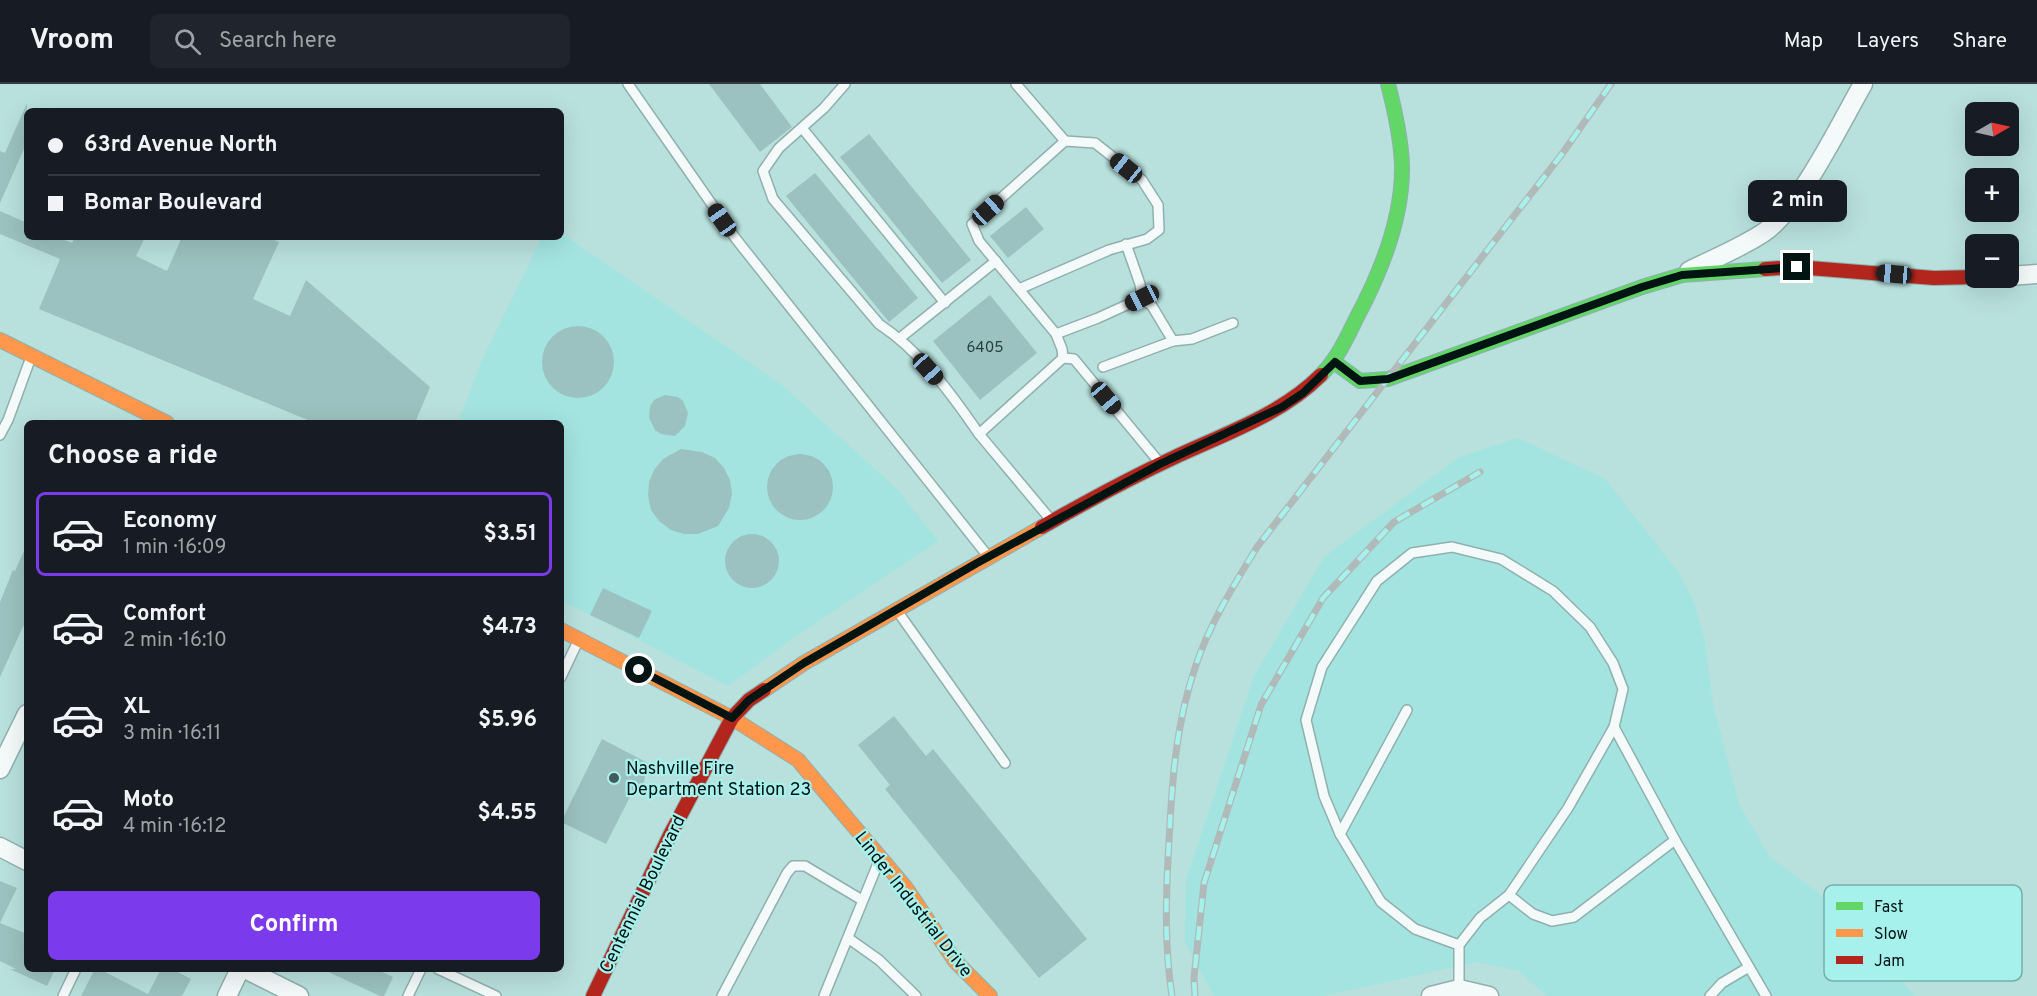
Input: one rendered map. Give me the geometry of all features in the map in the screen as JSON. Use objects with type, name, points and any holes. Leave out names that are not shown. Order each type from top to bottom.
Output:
[{"type":"street","name":"Centennial Boulevard","points":[[593,996],[670,835],[732,718],[749,700],[804,663],[1052,521],[1160,464],[1282,407],[1303,393],[1335,362],[1375,283],[1397,215],[1402,166],[1397,118],[1388,84]]},
{"type":"street","points":[[1335,362],[1360,381],[1388,379],[1642,287],[1682,275],[1764,232],[1788,209],[1811,175],[1863,84]]},
{"type":"street","points":[[1682,275],[1797,267],[1934,278],[1965,277]]},
{"type":"street","points":[[2019,275],[2037,274]]},
{"type":"street","points":[[0,340],[161,420]]},
{"type":"street","name":"Linder Industrial Drive","points":[[564,632],[732,718],[798,760],[906,888],[955,961],[990,996]]},
{"type":"street","points":[[0,768],[24,720]]},
{"type":"street","points":[[0,847],[24,859]]},
{"type":"street","points":[[227,996],[239,972]]},
{"type":"street","points":[[251,972],[299,996]]},
{"type":"street","points":[[1431,996],[1459,989],[1490,996]]},
{"type":"lane","points":[[628,84],[736,239],[988,557]]},
{"type":"lane","points":[[845,84],[824,108],[779,148],[763,171],[773,199],[879,324],[900,338],[956,399],[979,434],[1052,521]]},
{"type":"lane","points":[[1016,84],[1065,141],[1095,143],[1142,180],[1158,205],[1159,230],[1147,239],[1109,250],[1019,289]]},
{"type":"lane","points":[[802,128],[945,303]]},
{"type":"lane","points":[[1063,358],[1056,334],[979,241],[972,224],[1065,141]]},
{"type":"lane","points":[[1126,244],[1140,284],[1142,298],[1152,306],[1173,341]]},
{"type":"lane","points":[[900,338],[996,261]]},
{"type":"lane","points":[[1056,334],[1142,298]]},
{"type":"lane","points":[[1103,367],[1173,341],[1192,339],[1233,323]]},
{"type":"lane","points":[[0,435],[8,420],[32,355]]},
{"type":"lane","points":[[979,434],[1063,358],[1074,359],[1160,464]]},
{"type":"lane","points":[[1459,945],[1415,929],[1382,902],[1340,834],[1324,796],[1306,720],[1322,667],[1377,581],[1412,553],[1452,547],[1501,559],[1553,591],[1590,627],[1613,663],[1623,690],[1614,727],[1568,808],[1509,895],[1480,918],[1459,945],[1459,989]]},
{"type":"lane","points":[[896,610],[1005,763]]},
{"type":"lane","points":[[564,671],[579,639]]},
{"type":"lane","points":[[1340,834],[1407,710]]},
{"type":"lane","points":[[1614,727],[1675,840],[1766,996]]},
{"type":"lane","points":[[1509,895],[1533,914],[1552,921],[1574,917],[1675,840]]},
{"type":"lane","points":[[824,996],[880,859]]},
{"type":"lane","points":[[722,996],[787,873],[793,866],[805,866],[862,900]]},
{"type":"lane","points":[[848,938],[879,960],[916,996]]},
{"type":"lane","points":[[1710,996],[1722,983],[1749,967]]},
{"type":"lane","points":[[63,996],[75,972]]},
{"type":"lane","points":[[408,996],[420,972]]},
{"type":"lane","points":[[444,972],[496,996]]},
{"type":"shaded area","points":[[564,235],[782,385],[897,489],[938,541],[798,635],[728,686],[564,602],[564,420],[459,420],[482,360],[541,240],[564,240]]},
{"type":"shaded area","points":[[1518,438],[1605,479],[1679,573],[1694,602],[1705,642],[1713,704],[1739,804],[1769,856],[1824,897],[1824,981],[1901,981],[1915,996],[1547,996],[1519,971],[1477,962],[1323,996],[1214,996],[1185,943],[1186,879],[1253,678],[1324,557],[1459,457]]},
{"type":"building","points":[[709,84],[760,84],[792,127],[760,152]]},
{"type":"building","points":[[24,110],[24,149],[0,203],[0,151],[5,153]]},
{"type":"building","points":[[869,134],[971,260],[942,283],[840,157]]},
{"type":"building","points":[[815,173],[918,298],[889,322],[786,196]]},
{"type":"building","points":[[1026,207],[1044,229],[1008,258],[990,236]]},
{"type":"building","points":[[0,211],[24,222],[24,240],[64,240],[72,243],[74,240],[144,240],[136,256],[167,271],[181,240],[274,240],[279,242],[253,299],[290,316],[306,280],[430,387],[416,420],[308,420],[39,309],[60,259],[0,234]]},
{"type":"building","points":[[990,295],[1037,353],[980,400],[933,341]]},
{"type":"building","points":[[578,326],[592,329],[604,336],[611,348],[614,362],[611,376],[604,388],[592,395],[578,398],[564,395],[552,388],[545,376],[542,362],[545,348],[552,336],[564,329]]},
{"type":"building","points":[[665,395],[678,397],[683,401],[688,413],[685,426],[675,436],[661,434],[655,430],[649,418],[650,406],[654,400]]},
{"type":"building","points":[[681,449],[702,452],[715,458],[724,468],[730,480],[732,494],[729,508],[718,526],[698,534],[684,534],[671,530],[659,521],[651,510],[648,496],[649,482],[654,470],[663,459]]},
{"type":"building","points":[[800,454],[813,456],[828,469],[833,487],[831,500],[818,515],[800,520],[787,518],[772,505],[767,487],[769,474],[782,459]]},
{"type":"building","points":[[752,534],[762,536],[771,542],[777,551],[779,561],[777,571],[771,580],[762,586],[752,588],[742,586],[733,580],[727,571],[725,561],[727,551],[733,542],[742,536]]},
{"type":"building","points":[[24,551],[24,625],[0,677],[0,602],[13,570],[15,571]]},
{"type":"building","points":[[603,588],[652,611],[639,638],[590,615]]},
{"type":"building","points":[[894,716],[926,756],[933,749],[1087,939],[1039,978],[885,789],[890,785],[858,745]]},
{"type":"building","name":"Nashville Fire Department Station 23","points":[[602,739],[648,763],[641,795],[632,793],[606,844],[564,823],[564,816]]},
{"type":"building","points":[[0,881],[17,888],[0,923]]},
{"type":"building","points":[[0,923],[24,933],[24,972],[54,972],[47,986],[10,969],[16,969],[0,961]]},
{"type":"building","points":[[93,972],[105,972],[148,994],[159,972],[178,972],[191,979],[182,996],[81,996]]},
{"type":"building","points":[[328,972],[382,972],[393,977],[384,996]]},
{"type":"railway","points":[[1172,996],[1167,938],[1167,899],[1170,819],[1176,752],[1189,686],[1215,619],[1257,547],[1562,154],[1611,84]]},
{"type":"railway","points":[[1195,996],[1194,978],[1204,883],[1261,705],[1323,598],[1394,522],[1480,472]]},
{"type":"traffic: fast","points":[[1321,375],[1341,348],[1366,300],[1395,225],[1402,165],[1397,124],[1388,84]]},
{"type":"traffic: fast","points":[[1334,362],[1360,381],[1388,379],[1642,287],[1682,275],[1765,269]]},
{"type":"traffic: slow","points":[[0,340],[161,420]]},
{"type":"traffic: slow","points":[[764,690],[804,663],[1042,527]]},
{"type":"traffic: slow","points":[[564,632],[732,718],[798,760],[906,888],[955,961],[990,996]]},
{"type":"traffic: jam","points":[[1765,269],[1797,267],[1934,278],[1965,277]]},
{"type":"traffic: jam","points":[[1042,527],[1139,474],[1270,413],[1321,375]]},
{"type":"traffic: jam","points":[[593,996],[670,835],[732,718],[749,700],[764,690]]},
{"type":"place","name":"Nashville Fire Department Station 23","points":[[614,778]]},
{"type":"route","points":[[639,670],[732,718],[749,700],[804,663],[977,563],[1160,464],[1282,407],[1303,393],[1335,362],[1360,381],[1388,379],[1642,287],[1682,275],[1797,267]]}]
